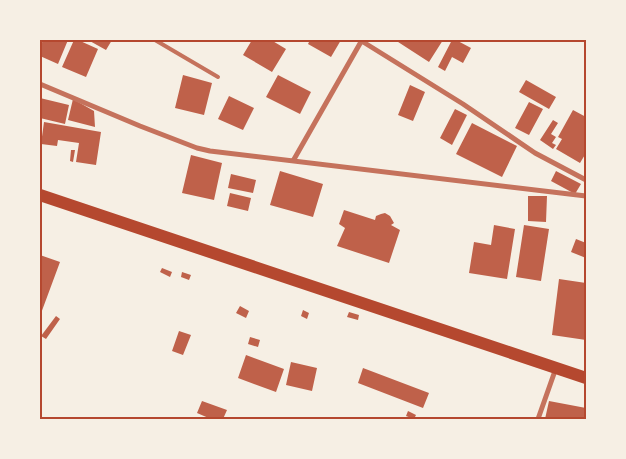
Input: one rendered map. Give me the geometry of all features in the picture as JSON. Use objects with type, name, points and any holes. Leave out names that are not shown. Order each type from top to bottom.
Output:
[{"type":"main road","points":[[40,195],[586,378]]},
{"type":"street","points":[[293,161],[361,40],[463,104],[535,153],[586,180]]},
{"type":"street","points":[[40,84],[197,148],[586,196]]},
{"type":"street","points":[[538,419],[556,367]]},
{"type":"lane","points":[[155,40],[218,77]]},
{"type":"building","points":[[43,40],[68,40],[58,64],[40,56]]},
{"type":"building","points":[[74,40],[98,49],[86,77],[62,67]]},
{"type":"building","points":[[88,40],[112,40],[106,50]]},
{"type":"building","points":[[252,40],[271,40],[286,49],[272,72],[243,55]]},
{"type":"building","points":[[310,40],[341,40],[331,57],[308,44]]},
{"type":"building","points":[[395,40],[443,40],[429,62]]},
{"type":"building","points":[[452,40],[456,40],[471,48],[463,63],[452,57],[445,71],[438,67]]},
{"type":"building","points":[[183,75],[212,83],[204,115],[175,108]]},
{"type":"building","points":[[278,75],[311,92],[300,114],[266,97]]},
{"type":"building","points":[[526,80],[556,97],[549,109],[519,92]]},
{"type":"building","points":[[410,85],[425,92],[413,121],[398,115]]},
{"type":"building","points":[[229,96],[254,108],[243,130],[218,119]]},
{"type":"building","points":[[40,98],[69,105],[65,124],[40,118]]},
{"type":"building","points":[[73,99],[94,111],[95,127],[68,120]]},
{"type":"building","points":[[529,102],[543,109],[529,135],[515,128]]},
{"type":"building","points":[[455,109],[467,115],[452,145],[440,138]]},
{"type":"building","points":[[573,110],[586,117],[586,153],[580,163],[556,149],[562,139],[558,137]]},
{"type":"building","points":[[553,120],[558,123],[551,134],[556,137],[552,143],[556,145],[553,149],[540,140]]},
{"type":"building","points":[[44,122],[101,132],[96,165],[76,162],[79,143],[58,140],[57,146],[41,144]]},
{"type":"building","points":[[472,123],[517,146],[502,177],[456,154]]},
{"type":"building","points":[[71,150],[75,150],[73,162],[70,161]]},
{"type":"building","points":[[191,155],[222,163],[214,200],[182,193]]},
{"type":"building","points":[[280,171],[323,184],[313,217],[270,205]]},
{"type":"building","points":[[556,171],[581,184],[575,194],[551,181]]},
{"type":"building","points":[[231,174],[256,180],[253,193],[228,188]]},
{"type":"building","points":[[230,193],[251,198],[248,211],[227,206]]},
{"type":"building","points":[[528,196],[547,196],[546,222],[528,221]]},
{"type":"building","points":[[344,210],[375,220],[376,216],[381,214],[385,213],[390,216],[394,223],[391,225],[400,230],[389,263],[337,246],[345,228],[339,224]]},
{"type":"building","points":[[494,225],[515,229],[507,279],[469,273],[474,242],[491,245]]},
{"type":"building","points":[[524,225],[549,229],[541,281],[516,277]]},
{"type":"building","points":[[576,239],[586,243],[586,258],[571,252]]},
{"type":"building","points":[[40,255],[60,262],[40,316]]},
{"type":"building","points":[[162,268],[172,272],[170,277],[160,272]]},
{"type":"building","points":[[182,272],[191,275],[189,280],[181,277]]},
{"type":"building","points":[[559,279],[586,283],[586,340],[552,335]]},
{"type":"building","points":[[240,306],[249,311],[246,318],[236,313]]},
{"type":"building","points":[[303,310],[309,313],[307,319],[301,316]]},
{"type":"building","points":[[349,312],[359,315],[358,320],[347,317]]},
{"type":"building","points":[[56,316],[60,319],[46,339],[41,336]]},
{"type":"building","points":[[179,331],[191,335],[183,355],[172,351]]},
{"type":"building","points":[[250,337],[260,340],[258,347],[248,344]]},
{"type":"building","points":[[246,355],[284,369],[276,392],[238,378]]},
{"type":"building","points":[[291,362],[317,368],[312,391],[286,385]]},
{"type":"building","points":[[363,368],[429,393],[423,408],[358,383]]},
{"type":"building","points":[[202,401],[227,410],[223,419],[211,419],[197,413]]},
{"type":"building","points":[[549,401],[586,408],[586,419],[545,419]]},
{"type":"building","points":[[408,411],[416,415],[414,419],[406,416]]}]
